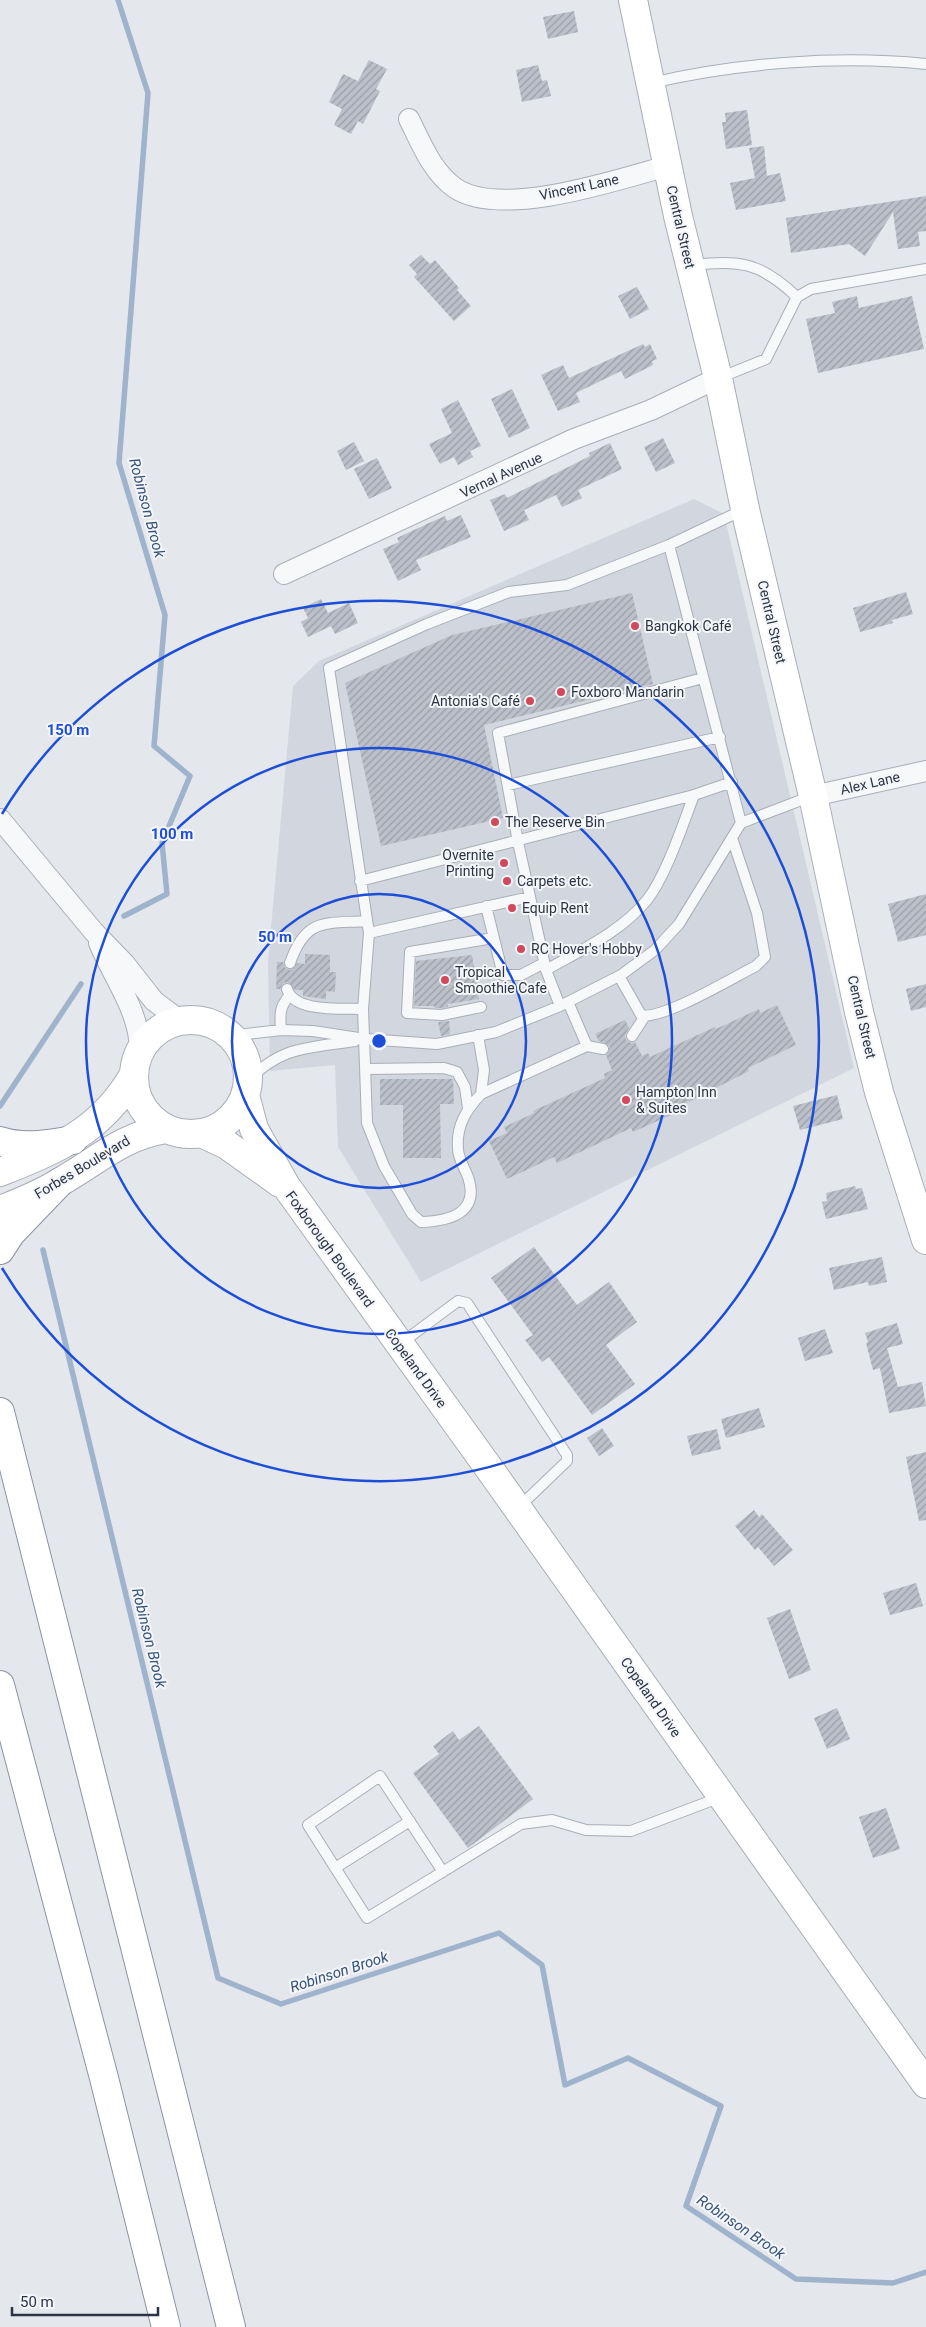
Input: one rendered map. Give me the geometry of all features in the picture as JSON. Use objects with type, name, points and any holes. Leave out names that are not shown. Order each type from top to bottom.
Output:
[{"type":"main road","name":"Central Street","points":[[633,0],[690,265],[718,378],[745,509],[813,796],[860,1012],[879,1092],[925,1236]]},
{"type":"main road","name":"Foxborough Boulevard","points":[[246,1089],[233,1116],[224,1124],[201,1133],[189,1134],[166,1129],[146,1113],[139,1102],[137,1064],[157,1031],[181,1021],[207,1023],[229,1036],[244,1057],[246,1089],[254,1129],[286,1186],[375,1311]]},
{"type":"main road","name":"Forbes Boulevard","points":[[0,1172],[42,1156],[73,1140],[122,1095],[137,1064]]},
{"type":"main road","name":"Forbes Boulevard","points":[[0,1210],[25,1201],[60,1182],[121,1142],[144,1132],[166,1129]]},
{"type":"main road","name":"Foxborough Boulevard","points":[[201,1133],[227,1145],[286,1186]]},
{"type":"main road","points":[[0,1141],[9,1144],[40,1146],[73,1140]]},
{"type":"main road","points":[[0,1250],[11,1234],[60,1182]]},
{"type":"main road","name":"Copeland Drive","points":[[375,1311],[926,2084]]},
{"type":"main road","points":[[0,1412],[231,2327]]},
{"type":"main road","points":[[0,1685],[104,2078],[166,2327]]},
{"type":"street","name":"Vincent Lane","points":[[409,119],[433,165],[456,188],[493,200],[556,195],[668,166]]},
{"type":"street","name":"Vernal Avenue","points":[[284,574],[574,439],[651,410],[718,378]]},
{"type":"street","name":"Alex Lane","points":[[813,796],[926,771]]},
{"type":"street","name":"Foxborough Boulevard","points":[[0,819],[94,932],[125,964],[154,1001],[181,1021]]},
{"type":"street","name":"Foxborough Boulevard","points":[[94,932],[134,1014],[140,1034],[137,1064]]},
{"type":"lane","points":[[650,83],[706,70],[778,65],[889,60],[926,64]]},
{"type":"lane","points":[[690,265],[721,262],[747,264],[776,277],[797,297]]},
{"type":"lane","points":[[718,378],[766,359],[797,297],[811,289],[926,269]]},
{"type":"lane","points":[[603,1049],[587,1046],[481,1094],[461,1119],[458,1149],[469,1180],[472,1197],[467,1207],[460,1213],[440,1221],[421,1222],[412,1214],[384,1166],[367,1123],[364,1009],[369,933],[330,668],[427,624],[509,592],[567,585],[669,545],[745,509]]},
{"type":"lane","points":[[669,545],[732,782],[741,823]]},
{"type":"lane","points":[[587,1046],[545,966],[518,842],[498,733],[704,678]]},
{"type":"lane","points":[[508,785],[720,737]]},
{"type":"lane","points":[[360,881],[518,842],[694,795],[732,782]]},
{"type":"lane","points":[[486,906],[503,975],[521,975],[545,966],[614,931],[647,900],[678,837],[694,795]]},
{"type":"lane","points":[[229,1036],[281,1030],[313,1031],[366,1039],[437,1044],[496,1032],[564,1004],[620,976],[655,950],[679,924],[741,823],[813,796]]},
{"type":"lane","points":[[620,976],[641,1015],[650,1017],[683,1003],[756,966],[765,957],[757,914],[732,838]]},
{"type":"lane","points":[[369,933],[530,897]]},
{"type":"lane","points":[[290,963],[304,934],[312,927],[323,924],[367,922]]},
{"type":"lane","points":[[481,1007],[442,1015],[406,1013],[410,952],[493,938]]},
{"type":"lane","points":[[281,1030],[281,1005],[288,993],[296,1002],[306,1006],[364,1009]]},
{"type":"lane","points":[[632,1036],[645,1016]]},
{"type":"lane","points":[[478,1035],[484,1070],[481,1094]]},
{"type":"lane","points":[[246,1089],[261,1067],[281,1055],[366,1039]]},
{"type":"lane","points":[[366,1069],[444,1068],[457,1072],[465,1086],[468,1108]]},
{"type":"lane","points":[[399,1345],[458,1301],[467,1303],[567,1455],[567,1461],[517,1508]]},
{"type":"lane","points":[[443,1872],[380,1776],[308,1825],[367,1918],[443,1872],[522,1824],[552,1820],[586,1830],[631,1831],[721,1797]]},
{"type":"lane","points":[[336,1868],[410,1821]]},
{"type":"shaded area","points":[[694,499],[724,514],[854,1068],[421,1282],[338,1147],[335,1065],[270,1071],[268,961],[293,686],[319,661]]},
{"type":"building","points":[[574,11],[578,32],[548,39],[543,17]]},
{"type":"building","points":[[369,60],[387,69],[376,89],[380,91],[363,124],[358,121],[351,134],[334,125],[342,109],[329,102],[343,74],[358,81]]},
{"type":"building","points":[[538,65],[542,81],[547,80],[551,96],[522,102],[516,70]]},
{"type":"building","points":[[747,110],[752,145],[726,149],[722,122],[726,122],[725,113]]},
{"type":"building","points":[[764,146],[767,176],[780,173],[786,201],[736,210],[730,183],[755,178],[749,148]]},
{"type":"building","points":[[926,196],[926,231],[918,232],[920,246],[898,249],[893,212],[865,256],[849,244],[791,253],[786,218]]},
{"type":"building","points":[[421,255],[430,264],[435,260],[459,288],[457,290],[471,306],[454,321],[414,277],[417,274],[409,265]]},
{"type":"building","points":[[637,287],[649,309],[630,319],[618,296]]},
{"type":"building","points":[[857,296],[859,308],[912,296],[924,349],[818,373],[806,319],[835,313],[832,302]]},
{"type":"building","points":[[643,344],[645,347],[650,344],[657,359],[652,361],[653,365],[625,379],[621,371],[576,393],[580,402],[558,411],[541,375],[563,365],[569,378]]},
{"type":"building","points":[[512,389],[530,428],[509,438],[491,399]]},
{"type":"building","points":[[458,400],[481,446],[470,451],[473,457],[458,465],[454,457],[440,464],[429,444],[452,433],[441,409]]},
{"type":"building","points":[[663,438],[675,463],[656,472],[644,447]]},
{"type":"building","points":[[354,442],[364,461],[346,470],[337,451]]},
{"type":"building","points":[[610,443],[622,469],[578,490],[582,498],[562,507],[556,495],[524,510],[529,520],[504,531],[490,500],[505,494],[507,498],[590,456],[589,453]]},
{"type":"building","points":[[377,458],[392,488],[369,499],[354,469]]},
{"type":"building","points":[[461,515],[471,537],[416,560],[421,570],[398,581],[383,549],[399,542],[397,538],[445,516],[447,521]]},
{"type":"building","points":[[906,592],[913,614],[892,620],[893,623],[860,632],[853,608]]},
{"type":"building","points":[[632,593],[653,684],[484,725],[503,818],[381,846],[345,683],[452,635]]},
{"type":"building","points":[[321,599],[328,613],[349,603],[358,623],[335,634],[331,626],[308,637],[301,622],[308,618],[303,608]]},
{"type":"building","points":[[926,894],[926,935],[898,942],[888,904]]},
{"type":"building","points":[[305,954],[330,955],[330,972],[336,972],[335,992],[326,991],[326,999],[303,996],[303,990],[295,990],[288,982],[283,983],[280,989],[276,989],[277,962],[283,962],[285,968],[291,970],[297,963],[305,964]]},
{"type":"building","name":"Tropical Smoothie Cafe","points":[[472,955],[479,999],[448,1004],[448,1007],[442,1008],[414,1006],[416,961]]},
{"type":"building","points":[[926,984],[926,1007],[911,1011],[906,989]]},
{"type":"building","name":"Hampton Inn & Suites","points":[[777,1005],[796,1045],[748,1068],[749,1071],[673,1110],[675,1113],[633,1132],[631,1128],[557,1163],[554,1157],[507,1179],[489,1141],[507,1133],[504,1127],[534,1113],[533,1111],[605,1078],[604,1074],[612,1070],[606,1055],[610,1047],[599,1041],[595,1034],[625,1020],[629,1028],[625,1035],[626,1040],[631,1043],[635,1042],[642,1056],[648,1053],[650,1057],[715,1027],[716,1029],[759,1009],[760,1013]]},
{"type":"building","points":[[449,1021],[450,1034],[441,1036],[438,1022]]},
{"type":"building","points":[[380,1079],[453,1079],[454,1104],[440,1104],[441,1158],[403,1158],[403,1105],[380,1105]]},
{"type":"building","points":[[837,1095],[843,1119],[800,1130],[793,1106]]},
{"type":"building","points":[[855,1186],[856,1189],[862,1188],[868,1209],[826,1219],[822,1202],[827,1201],[826,1193]]},
{"type":"building","points":[[534,1247],[577,1305],[609,1282],[637,1322],[606,1345],[635,1384],[592,1415],[549,1357],[542,1362],[525,1340],[533,1335],[491,1278]]},
{"type":"building","points":[[882,1257],[887,1282],[869,1286],[868,1282],[834,1290],[829,1268]]},
{"type":"building","points":[[897,1323],[903,1344],[887,1348],[898,1387],[922,1382],[926,1406],[889,1413],[880,1368],[873,1370],[865,1333]]},
{"type":"building","points":[[825,1329],[833,1353],[805,1361],[798,1338]]},
{"type":"building","points":[[759,1408],[765,1427],[726,1438],[721,1419]]},
{"type":"building","points":[[602,1428],[614,1446],[599,1456],[587,1438]]},
{"type":"building","points":[[717,1429],[721,1449],[692,1456],[687,1436]]},
{"type":"building","points":[[926,1452],[926,1520],[919,1521],[906,1457]]},
{"type":"building","points":[[754,1510],[759,1517],[762,1514],[793,1550],[774,1566],[758,1547],[755,1550],[735,1526]]},
{"type":"building","points":[[916,1583],[923,1606],[890,1615],[883,1593]]},
{"type":"building","points":[[790,1609],[811,1670],[789,1679],[767,1618]]},
{"type":"building","points":[[837,1708],[850,1739],[827,1749],[814,1718]]},
{"type":"building","points":[[479,1726],[533,1799],[468,1848],[413,1773],[439,1754],[433,1746],[453,1731],[459,1740]]},
{"type":"building","points":[[886,1808],[900,1849],[873,1858],[859,1817]]},
{"type":"waterway","name":"Robinson Brook","points":[[118,0],[148,93],[119,463],[165,615],[154,746],[190,776],[162,843],[167,894],[124,916]]},
{"type":"waterway","name":"Robinson Brook","points":[[0,1106],[81,984]]},
{"type":"waterway","name":"Robinson Brook","points":[[43,1250],[218,1978],[281,2004],[499,1933],[542,1965],[565,2085],[628,2058],[721,2106],[686,2206],[796,2279],[893,2283],[926,2272]]},
{"type":"place","name":"Bangkok Café","points":[[635,626]]},
{"type":"place","name":"Foxboro Mandarin","points":[[561,692]]},
{"type":"place","name":"Antonia's Café","points":[[530,701]]},
{"type":"place","name":"The Reserve Bin","points":[[495,822]]},
{"type":"place","name":"Overnite Printing","points":[[504,863]]},
{"type":"place","name":"Carpets etc.","points":[[507,881]]},
{"type":"place","name":"Equip Rent","points":[[512,908]]},
{"type":"place","name":"RC Hover's Hobby","points":[[521,949]]},
{"type":"place","name":"Tropical Smoothie Cafe","points":[[445,980]]},
{"type":"place","name":"Hampton Inn & Suites","points":[[626,1100]]}]
